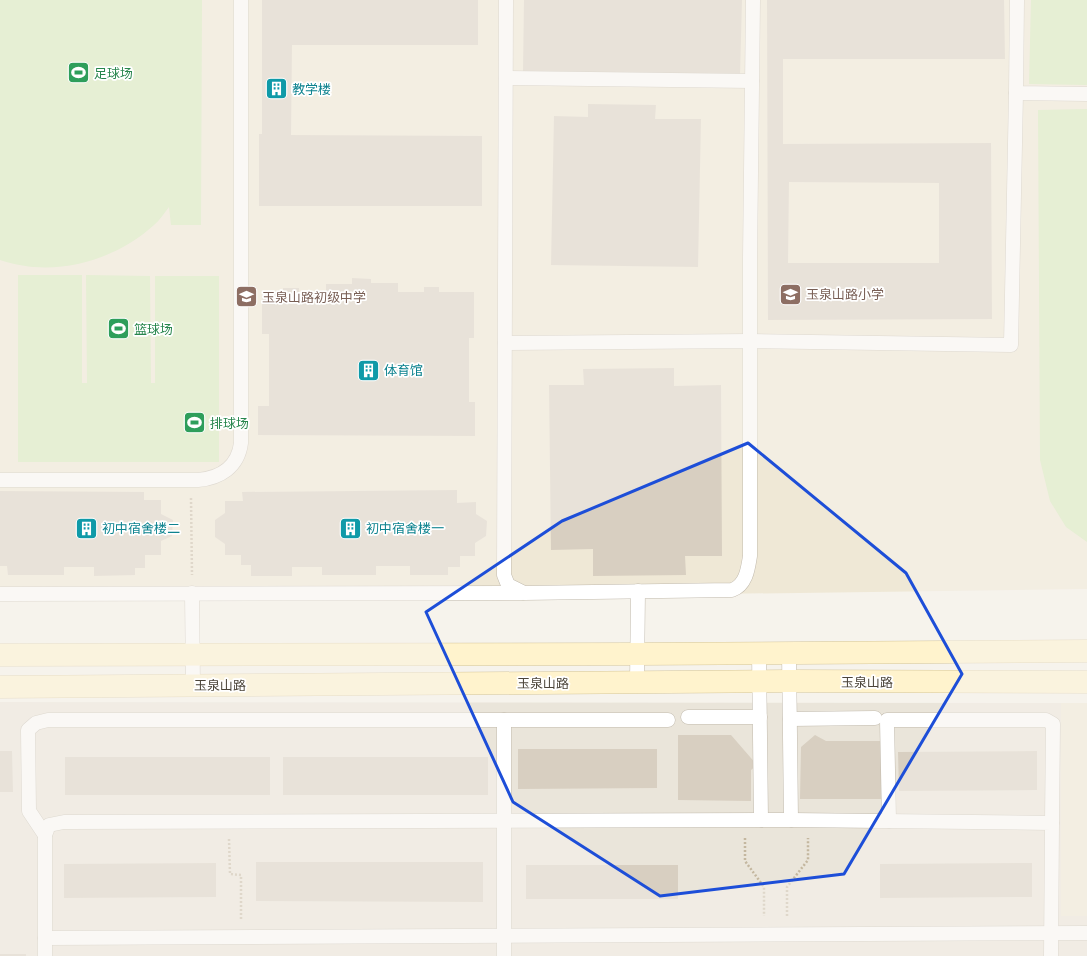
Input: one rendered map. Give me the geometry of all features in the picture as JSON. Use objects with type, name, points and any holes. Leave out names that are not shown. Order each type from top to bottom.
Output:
[{"type":"street","points":[[0,654],[637,654],[1087,651]]},
{"type":"street","name":"玉泉山路","points":[[0,687],[759,682],[1087,682]]},
{"type":"lane","points":[[0,480],[191,480],[214,477],[227,470],[238,456],[241,443],[241,0]]},
{"type":"lane","points":[[506,0],[504,575],[508,585],[524,593]]},
{"type":"lane","points":[[0,594],[524,593],[732,590],[738,588],[747,573],[750,556],[753,0]]},
{"type":"lane","points":[[505,343],[750,341],[1011,345],[1017,0]]},
{"type":"lane","points":[[506,78],[752,81]]},
{"type":"lane","points":[[1016,93],[1087,94]]},
{"type":"lane","points":[[637,683],[638,591]]},
{"type":"lane","points":[[192,594],[193,686]]},
{"type":"lane","points":[[759,653],[761,820]]},
{"type":"lane","points":[[789,653],[792,820]]},
{"type":"lane","points":[[688,717],[760,717]]},
{"type":"lane","points":[[790,719],[875,718]]},
{"type":"lane","points":[[45,835],[29,811],[28,730],[36,723],[48,720],[668,720]]},
{"type":"lane","points":[[504,720],[504,956]]},
{"type":"lane","points":[[888,821],[887,720],[1046,720],[1053,724],[1051,956]]},
{"type":"lane","points":[[45,956],[45,835],[49,825],[64,822],[808,820],[1052,823]]},
{"type":"lane","points":[[45,938],[1087,933]]},
{"type":"path","points":[[191,480],[192,594]]},
{"type":"path","points":[[745,820],[745,861],[764,888],[764,917],[776,918],[787,916],[787,887],[808,860],[808,820]]},
{"type":"path","points":[[229,822],[230,874],[241,875],[241,937]]},
{"type":"path","points":[[776,918],[776,935]]},
{"type":"highlighted area","points":[[748,443],[906,573],[962,674],[844,874],[660,896],[513,802],[426,612],[562,521]]},
{"type":"shaded area","points":[[0,0],[1087,0],[1087,589],[496,597],[0,597]]},
{"type":"shaded area","points":[[0,702],[1087,703],[1087,956],[0,956]]},
{"type":"shaded area","points":[[1061,703],[1087,703],[1087,916],[1061,916]]},
{"type":"green space","points":[[0,0],[202,0],[201,225],[171,225],[169,207],[156,223],[138,238],[120,249],[82,263],[61,267],[41,267],[20,265],[0,260]]},
{"type":"green space","points":[[1031,0],[1087,0],[1087,85],[1029,84]]},
{"type":"green space","points":[[1087,109],[1087,542],[1066,527],[1050,501],[1040,460],[1038,110]]},
{"type":"green space","points":[[18,275],[82,275],[82,383],[87,383],[86,275],[150,276],[151,383],[155,383],[155,276],[219,276],[219,462],[18,462]]},
{"type":"building","name":"教学楼","points":[[262,0],[478,0],[478,45],[292,45],[291,135],[482,136],[482,206],[259,206],[259,134],[262,134]]},
{"type":"building","points":[[524,0],[742,0],[740,75],[523,71]]},
{"type":"building","points":[[767,0],[1004,0],[1005,59],[783,59],[783,144],[991,143],[992,319],[768,320]],"holes":[[[789,182],[939,183],[939,263],[788,263]]]},
{"type":"building","points":[[588,104],[656,105],[655,119],[701,119],[698,267],[551,265],[554,116],[588,117]]},
{"type":"building","name":"体育馆","points":[[352,278],[371,279],[371,283],[398,283],[398,292],[424,292],[424,287],[439,287],[439,292],[474,292],[474,338],[469,338],[469,402],[475,402],[475,436],[258,435],[258,406],[269,406],[269,334],[262,334],[262,293],[283,293],[283,288],[299,288],[299,293],[326,293],[326,284],[352,284]]},
{"type":"building","points":[[674,368],[674,386],[721,385],[722,556],[685,556],[686,575],[593,576],[593,549],[551,550],[549,385],[584,385],[583,369]]},
{"type":"building","name":"初中宿舍楼一","points":[[457,490],[457,503],[476,502],[476,514],[487,521],[486,536],[475,543],[475,556],[460,556],[460,567],[448,567],[448,575],[410,575],[410,566],[376,566],[376,575],[322,575],[322,567],[292,567],[292,576],[251,576],[251,565],[241,565],[241,555],[225,555],[225,544],[215,537],[215,520],[225,513],[225,501],[243,501],[242,492]]},
{"type":"building","name":"初中宿舍楼二","points":[[0,491],[144,492],[144,500],[161,500],[161,514],[173,520],[172,536],[161,541],[161,555],[145,555],[145,568],[135,568],[135,575],[94,576],[94,567],[64,567],[64,575],[8,575],[7,566],[0,566]]},
{"type":"building","points":[[678,735],[731,735],[757,765],[751,770],[751,801],[678,800]]},
{"type":"building","points":[[815,735],[826,741],[881,741],[882,799],[800,799],[801,747]]},
{"type":"building","points":[[518,749],[657,749],[657,788],[518,789]]},
{"type":"building","points":[[0,751],[12,751],[13,792],[0,792]]},
{"type":"building","points":[[1037,751],[1037,790],[899,791],[898,752]]},
{"type":"building","points":[[65,757],[270,757],[270,795],[65,795]]},
{"type":"building","points":[[283,757],[488,757],[488,795],[283,795]]},
{"type":"building","points":[[256,862],[483,862],[483,902],[256,901]]},
{"type":"building","points":[[216,863],[216,897],[64,898],[64,864]]},
{"type":"building","points":[[1032,863],[1032,897],[880,898],[880,864]]},
{"type":"building","points":[[526,865],[678,865],[678,899],[526,899]]},
{"type":"building","points":[[0,954],[26,954],[26,956],[0,956]]},
{"type":"place","name":"足球场","points":[[78,73]]},
{"type":"place","name":"教学楼","points":[[277,89]]},
{"type":"place","name":"玉泉山路小学","points":[[791,294]]},
{"type":"place","name":"玉泉山路初级中学","points":[[247,297]]},
{"type":"place","name":"篮球场","points":[[118,329]]},
{"type":"place","name":"体育馆","points":[[369,370]]},
{"type":"place","name":"排球场","points":[[194,423]]},
{"type":"place","name":"初中宿舍楼二","points":[[86,528]]},
{"type":"place","name":"初中宿舍楼一","points":[[351,528]]}]
